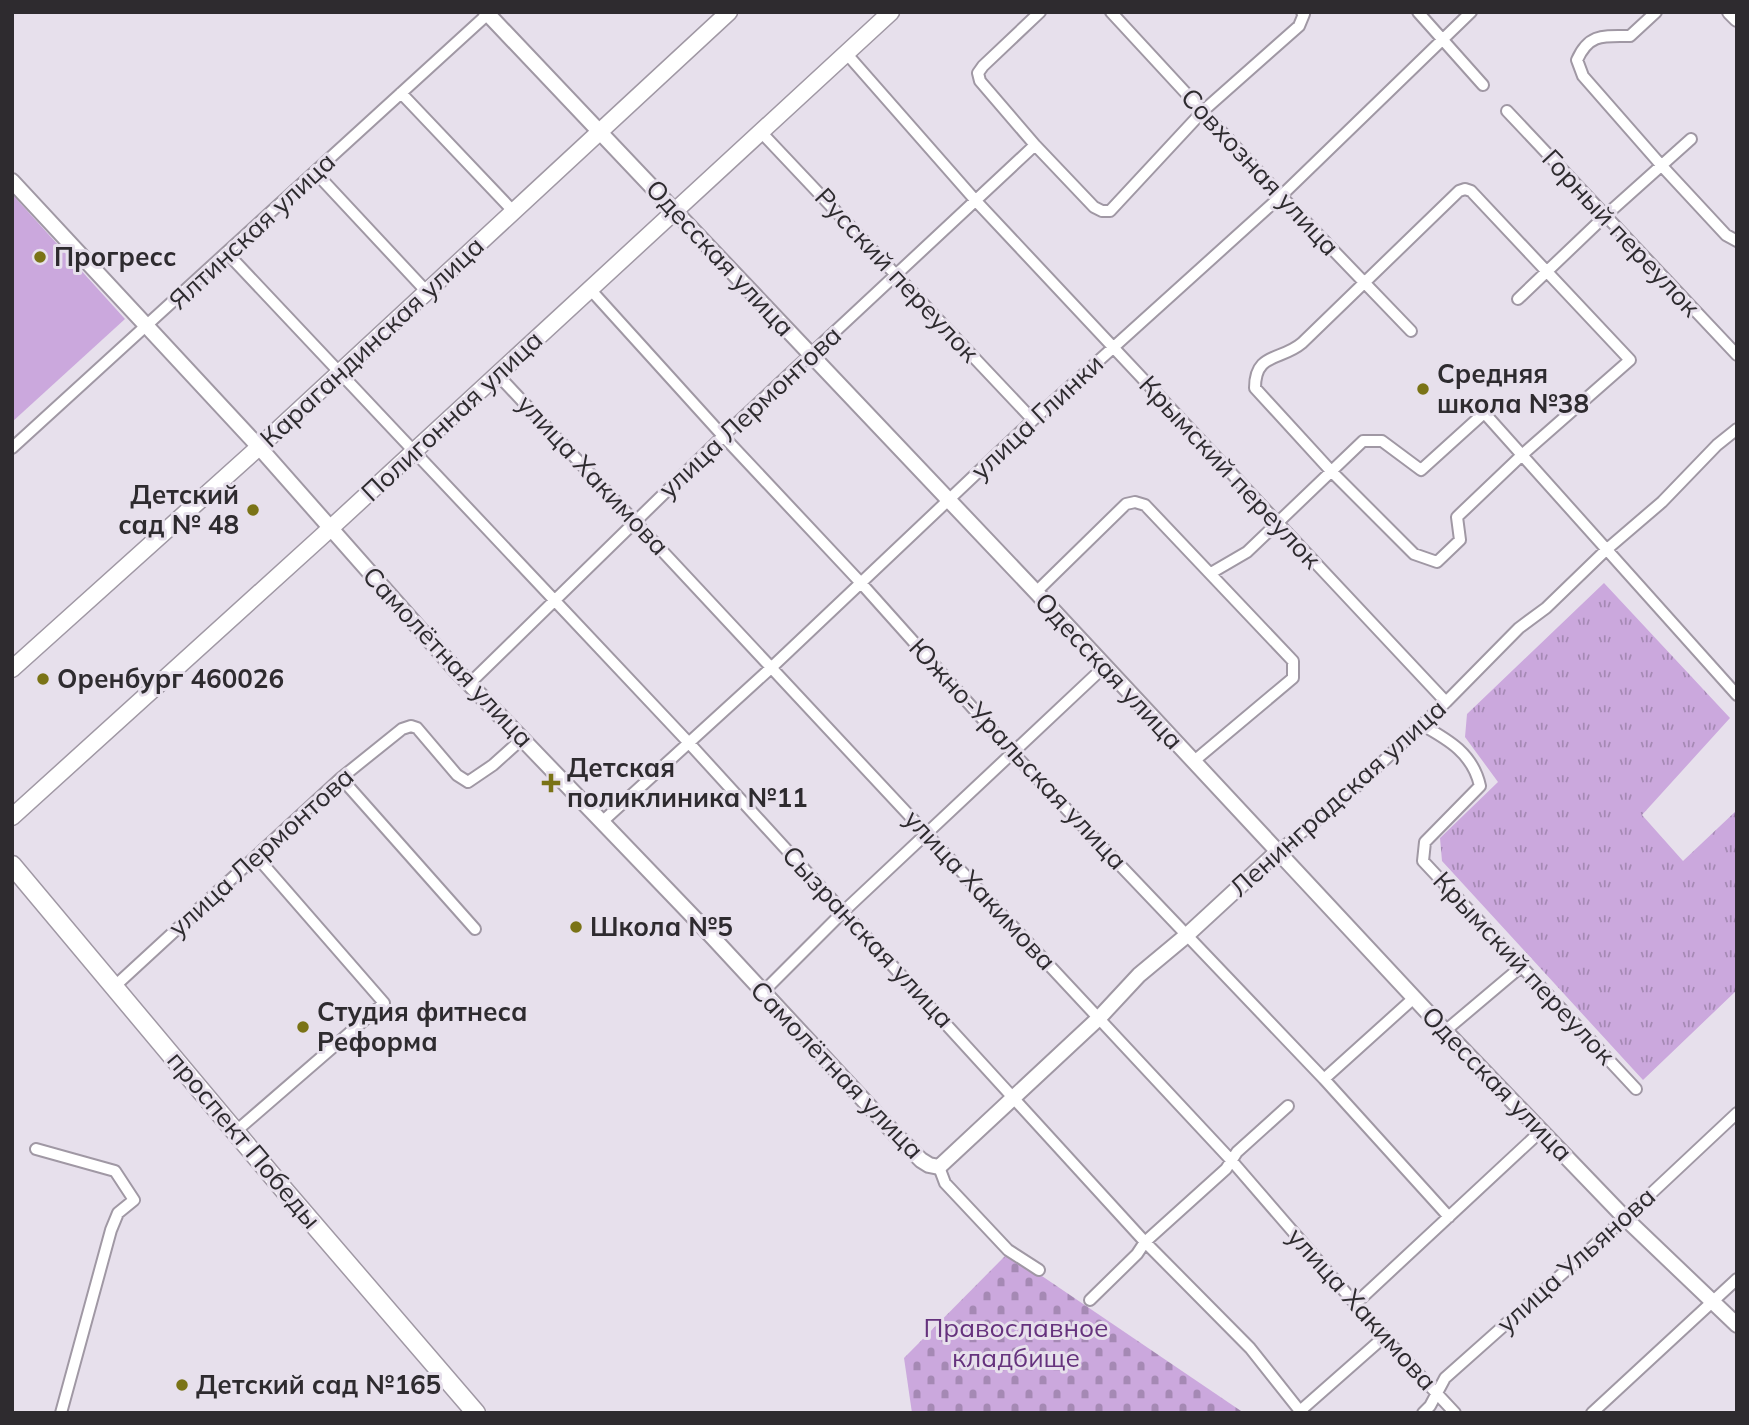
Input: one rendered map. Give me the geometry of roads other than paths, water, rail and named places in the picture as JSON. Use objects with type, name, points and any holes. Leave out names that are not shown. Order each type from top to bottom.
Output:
[{"type":"main road","name":"Карагандинская улица","points":[[12,669],[259,447],[729,12]]},
{"type":"main road","name":"Полигонная улица","points":[[12,817],[330,529],[891,12]]},
{"type":"main road","name":"проспект Победы","points":[[12,865],[235,1132],[476,1413]]},
{"type":"street","points":[[1040,12],[978,73],[980,81],[1035,145],[1094,207],[1102,211],[1110,211],[1203,111],[1299,26],[1304,14],[1302,12]]},
{"type":"street","name":"Совхозная улица","points":[[1111,12],[1281,196],[1411,331]]},
{"type":"street","points":[[1418,12],[1483,85]]},
{"type":"street","name":"улица Глинки","points":[[603,821],[772,667],[1033,420],[1281,196],[1471,12]]},
{"type":"street","points":[[1657,12],[1630,36],[1603,36],[1591,40],[1582,49],[1577,60],[1583,75],[1661,165],[1726,234],[1737,241]]},
{"type":"street","points":[[1730,12],[1737,19]]},
{"type":"street","name":"Одесская улица","points":[[488,13],[1541,1131],[1625,1218],[1737,1325]]},
{"type":"street","name":"Ялтинская улица","points":[[12,448],[488,13]]},
{"type":"street","name":"Крымский переулок","points":[[846,53],[976,201],[1446,702]]},
{"type":"street","points":[[401,93],[514,212]]},
{"type":"street","name":"Горный переулок","points":[[1507,111],[1737,355]]},
{"type":"street","name":"Русский переулок","points":[[760,131],[1033,420]]},
{"type":"street","points":[[1518,299],[1691,139]]},
{"type":"street","name":"улица Лермонтова","points":[[470,684],[723,436],[898,276],[1035,145]]},
{"type":"street","points":[[315,172],[427,292]]},
{"type":"street","name":"Самолётная улица","points":[[12,181],[259,447],[470,684],[603,821],[921,1160],[939,1167],[945,1183],[1008,1250],[1039,1270]]},
{"type":"street","points":[[1459,191],[1471,191],[1548,270],[1630,360],[1523,454],[1457,517],[1460,540],[1437,562],[1414,554],[1331,471],[1255,388],[1255,376],[1261,365],[1270,357],[1294,350],[1459,191]]},
{"type":"street","name":"Сызранская улица","points":[[227,253],[689,743],[1145,1242],[1250,1348],[1300,1412]]},
{"type":"street","name":"Южно-Уральская улица","points":[[589,288],[861,583],[1013,753],[1324,1079],[1449,1217]]},
{"type":"street","name":"улица Хакимова","points":[[497,374],[1231,1160],[1384,1337],[1455,1413]]},
{"type":"street","points":[[1211,573],[1247,552],[1363,441],[1382,441],[1421,470],[1482,410],[1737,695]]},
{"type":"street","name":"Ленинградская улица","points":[[939,1167],[1099,1018],[1139,975],[1277,852],[1326,814],[1446,702],[1519,628],[1546,608],[1737,429]]},
{"type":"street","points":[[1036,592],[1126,504],[1135,502],[1145,505],[1290,656],[1294,669],[1293,678],[1194,761]]},
{"type":"street","points":[[763,992],[844,911],[1105,666]]},
{"type":"street","name":"Крымский переулок","points":[[1422,724],[1469,758],[1477,772],[1480,786],[1425,842],[1423,861],[1636,1088]]},
{"type":"street","name":"улица Лермонтова","points":[[115,986],[341,778],[402,729],[411,726],[423,734],[457,775],[468,782],[493,765],[523,738]]},
{"type":"street","points":[[341,778],[475,929]]},
{"type":"street","points":[[235,1132],[384,1003],[256,856]]},
{"type":"street","points":[[1446,1031],[1522,966]]},
{"type":"street","points":[[1324,1079],[1415,997]]},
{"type":"street","points":[[1090,1300],[1137,1254],[1145,1242],[1226,1169],[1231,1160],[1288,1107]]},
{"type":"street","name":"улица Ульянова","points":[[1423,1413],[1430,1406],[1445,1378],[1625,1218],[1737,1113]]},
{"type":"street","points":[[1355,1304],[1541,1131]]},
{"type":"street","points":[[36,1149],[115,1171],[134,1200],[118,1213],[111,1230],[61,1413]]},
{"type":"street","points":[[1592,1413],[1737,1279]]},
{"type":"street","points":[[1300,1412],[1384,1337]]},
{"type":"place","name":"Прогресс","points":[[40,257]]},
{"type":"place","name":"Средняя школа №38","points":[[1423,389]]},
{"type":"place","name":"Детский сад № 48","points":[[253,510]]},
{"type":"place","name":"Оренбург 460026","points":[[43,679]]},
{"type":"place","name":"Детская поликлиника №11","points":[[551,783]]},
{"type":"place","name":"Школа №5","points":[[576,927]]},
{"type":"place","name":"Студия фитнеса Реформа","points":[[303,1027]]},
{"type":"place","name":"Детский сад №165","points":[[182,1385]]},
{"type":"park label","name":"Православное кладбище","points":[[1016,1343]]}]
